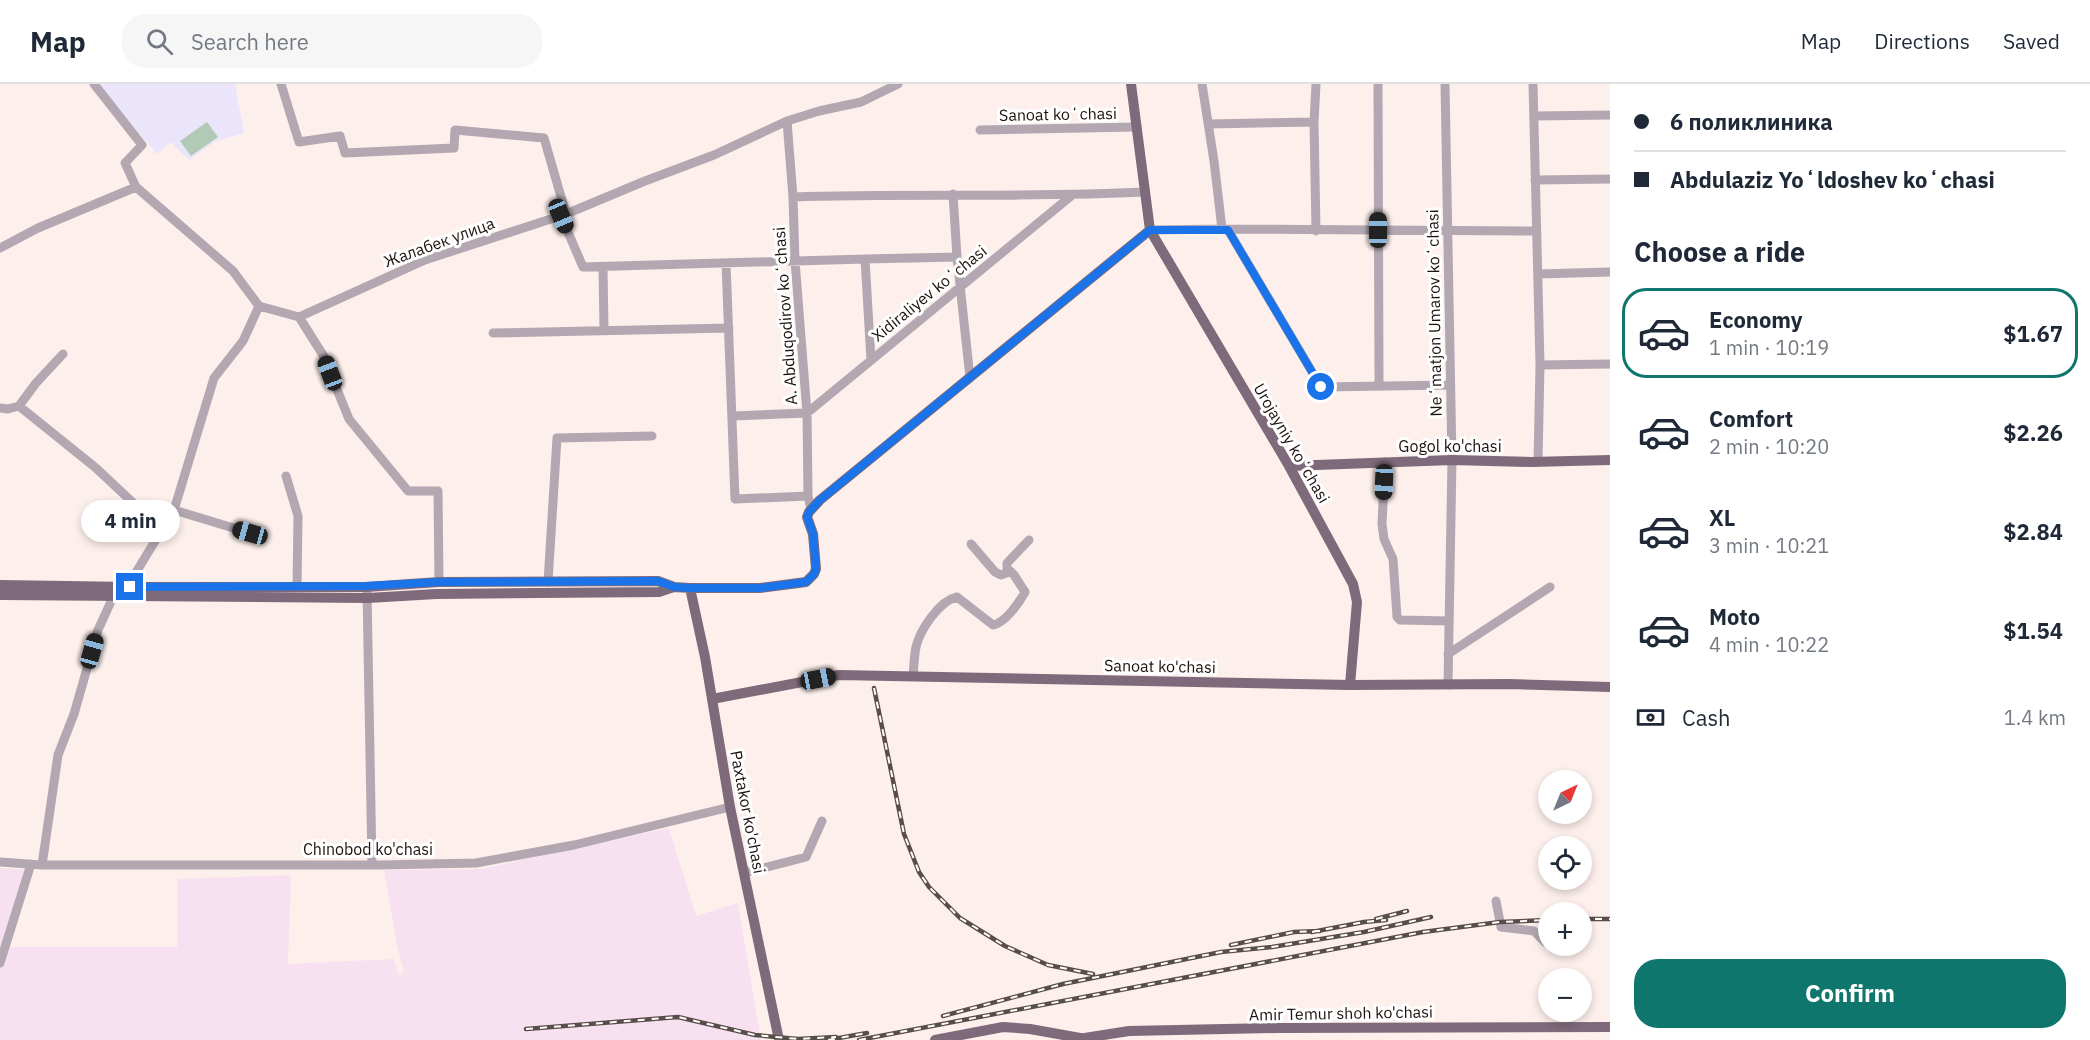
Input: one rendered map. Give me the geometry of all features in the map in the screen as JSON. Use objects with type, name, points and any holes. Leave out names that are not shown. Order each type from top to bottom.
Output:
[{"type":"main road","points":[[0,585],[128,592],[436,594],[528,588],[548,582],[658,581],[674,587],[690,588],[760,588],[802,584],[810,580],[816,569],[813,534],[807,517],[811,509],[1150,230],[1131,84]]},
{"type":"main road","name":"Urоjayniy koʻchasi","points":[[1150,230],[1290,466],[1353,584],[1357,602],[1350,685]]},
{"type":"main road","name":"Gogol ko'chasi","points":[[1290,466],[1452,460],[1610,460]]},
{"type":"main road","points":[[128,592],[297,587],[367,592],[439,582],[528,588],[658,592],[674,587]]},
{"type":"main road","name":"Paxtakor ko'chasi","points":[[690,588],[730,807],[779,1040]]},
{"type":"main road","points":[[0,595],[113,591]]},
{"type":"main road","name":"Sanoat ko'chasi","points":[[712,699],[840,675],[1350,685],[1509,684],[1610,687]]},
{"type":"main road","name":"Amir Temur shoh ko'chasi","points":[[935,1040],[1003,1027],[1030,1029],[1078,1039],[1129,1031],[1251,1028],[1610,1026]]},
{"type":"street","points":[[94,84],[142,145],[125,163],[136,187],[233,271],[259,306],[299,317],[323,355],[349,419],[408,491],[438,491],[439,582]]},
{"type":"street","points":[[281,84],[299,142],[340,136],[345,153],[454,148],[455,130],[544,138],[563,215],[583,267],[957,256]]},
{"type":"street","name":"Жалабек улица","points":[[299,317],[424,260],[563,215],[714,155],[787,121],[861,102],[898,84]]},
{"type":"street","points":[[1202,84],[1225,230],[1320,386],[1450,385]]},
{"type":"street","points":[[1316,84],[1314,122],[1316,231]]},
{"type":"street","points":[[1378,84],[1379,386]]},
{"type":"street","name":"Neʻmatjon Umarov koʻchasi","points":[[1445,84],[1452,460],[1448,685]]},
{"type":"street","points":[[1533,84],[1540,365],[1538,461]]},
{"type":"street","points":[[1534,116],[1610,115]]},
{"type":"street","name":"A. Abduqodirov koʻchasi","points":[[787,121],[807,413],[808,496],[811,509]]},
{"type":"street","points":[[1208,124],[1314,122]]},
{"type":"street","name":"Sanoat koʻchasi","points":[[980,130],[1137,127]]},
{"type":"street","points":[[1535,180],[1610,179]]},
{"type":"street","points":[[0,248],[38,228],[136,187]]},
{"type":"street","points":[[793,197],[953,194],[1071,196],[1144,192]]},
{"type":"street","points":[[953,194],[970,378]]},
{"type":"street","name":"Xidiraliyev koʻchasi","points":[[807,413],[1071,196]]},
{"type":"street","points":[[1150,230],[1536,231]]},
{"type":"street","points":[[865,259],[871,360]]},
{"type":"street","points":[[726,263],[734,416],[735,499],[808,496]]},
{"type":"street","points":[[603,267],[604,330]]},
{"type":"street","points":[[1538,274],[1610,272]]},
{"type":"street","points":[[128,592],[135,574],[174,510],[214,378],[243,341],[259,306]]},
{"type":"street","points":[[493,333],[729,328]]},
{"type":"street","points":[[0,408],[8,409],[19,406],[36,383],[63,354]]},
{"type":"street","points":[[1540,365],[1610,363]]},
{"type":"street","points":[[19,406],[96,468],[162,531]]},
{"type":"street","points":[[734,416],[807,413]]},
{"type":"street","points":[[548,582],[557,438],[652,436]]},
{"type":"street","points":[[1384,462],[1382,524],[1384,539],[1393,559],[1397,617],[1400,620],[1449,621]]},
{"type":"street","points":[[285,476],[298,516],[297,587]]},
{"type":"street","points":[[174,510],[250,533]]},
{"type":"street","points":[[913,676],[916,646],[922,631],[937,612],[954,598],[957,597],[993,625],[1000,623],[1025,592],[1014,575],[1009,572],[1007,563],[1029,540]]},
{"type":"street","points":[[971,544],[995,572],[1000,575],[1009,572]]},
{"type":"street","points":[[1448,654],[1550,587]]},
{"type":"street","points":[[42,865],[58,755],[74,714],[98,630],[113,591]]},
{"type":"street","points":[[367,592],[372,865]]},
{"type":"street","name":"Chinobod ko'chasi","points":[[0,862],[42,865],[372,865],[481,862],[574,845],[730,807]]},
{"type":"street","points":[[744,873],[806,857],[822,821]]},
{"type":"street","points":[[0,963],[31,864]]},
{"type":"street","points":[[1496,901],[1501,927],[1534,931],[1538,935]]},
{"type":"shaded area","points":[[98,84],[235,84],[244,133],[214,142],[189,160],[171,142],[157,154]]},
{"type":"shaded area","points":[[669,828],[696,916],[738,903],[761,1040],[0,1040],[0,868],[27,870],[10,947],[177,947],[178,879],[291,875],[288,964],[394,959],[398,974],[404,972],[384,870],[481,869]]},
{"type":"green space","points":[[207,122],[218,137],[191,156],[180,141]]},
{"type":"railway","points":[[874,688],[904,834],[919,872],[929,887],[960,918],[1005,946],[1048,965],[1093,974]]},
{"type":"railway","points":[[1376,919],[1407,911]]},
{"type":"railway","points":[[943,1016],[1063,984],[1221,952],[1272,947],[1364,932],[1431,917]]},
{"type":"railway","points":[[1592,919],[1610,919]]},
{"type":"railway","points":[[1312,932],[1386,920]]},
{"type":"railway","points":[[859,1040],[1423,932],[1500,922],[1538,920]]},
{"type":"railway","points":[[1231,945],[1294,932],[1320,931]]},
{"type":"railway","points":[[526,1029],[678,1017],[755,1035],[798,1039],[836,1037]]},
{"type":"railway","points":[[828,1040],[867,1033]]},
{"type":"route","points":[[130,587],[658,581],[674,587],[760,588],[802,584],[810,580],[816,569],[813,534],[807,517],[820,500],[1150,230],[1228,230],[1321,387]]}]
